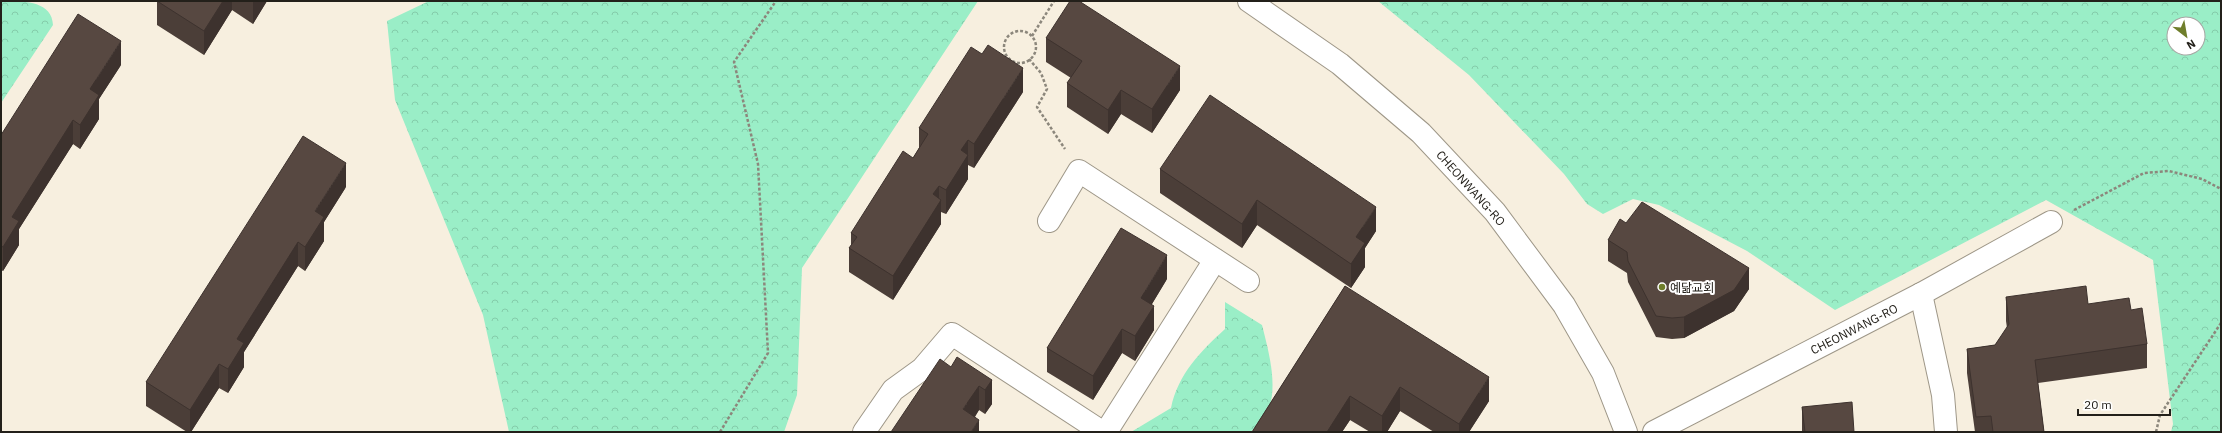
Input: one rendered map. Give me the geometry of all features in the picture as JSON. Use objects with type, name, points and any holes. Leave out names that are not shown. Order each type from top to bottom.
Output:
[{"type":"street","name":"CHEONWANG-RO","points":[[1249,1],[1340,64],[1421,133],[1495,212],[1564,305],[1603,373],[1626,432]]},
{"type":"street","points":[[1049,220],[1079,171],[1248,281]]},
{"type":"street","name":"CHEONWANG-RO","points":[[1654,432],[1921,294],[2051,222]]},
{"type":"street","points":[[1106,432],[1215,260]]},
{"type":"street","points":[[1921,294],[1943,395],[1946,432]]},
{"type":"street","points":[[864,432],[893,390],[922,369],[952,334],[1102,432]]},
{"type":"path","points":[[720,432],[768,353],[758,164],[734,62],[776,1]]},
{"type":"path","points":[[1032,36],[1054,1]]},
{"type":"path","points":[[1023,31],[1032,36],[1035,41],[1035,51],[1029,59],[1015,62],[1006,55],[1004,45],[1006,40],[1013,32],[1023,31]]},
{"type":"path","points":[[1029,59],[1041,73],[1047,89],[1037,107],[1079,171]]},
{"type":"path","points":[[2051,222],[2144,173],[2169,171],[2202,179],[2221,189]]},
{"type":"path","points":[[2156,432],[2160,415],[2221,323]]},
{"type":"green space","points":[[1,1],[18,1],[42,6],[51,17],[53,25],[1,103]]},
{"type":"green space","points":[[429,1],[978,1],[802,268],[797,395],[784,432],[509,432],[483,315],[395,100],[387,21]]},
{"type":"green space","points":[[1378,1],[2221,1],[2221,432],[2171,432],[2173,424],[2153,260],[2046,200],[1835,310],[1747,251],[1659,205],[1633,199],[1603,214],[1587,204],[1564,174],[1469,75]]},
{"type":"green space","points":[[1225,302],[1262,325],[1269,352],[1272,397],[1268,410],[1261,422],[1250,432],[1131,432],[1171,408],[1174,396],[1185,374],[1207,346],[1225,329]]},
{"type":"building","points":[[157,1],[223,1],[204,31]]},
{"type":"building","points":[[1070,1],[1079,1],[1180,66],[1152,109],[1121,90],[1108,110],[1067,83],[1082,61],[1046,38]]},
{"type":"building","points":[[78,14],[121,41],[90,89],[99,95],[80,125],[73,120],[12,217],[19,221],[3,247],[1,246],[1,135]]},
{"type":"building","points":[[988,45],[1023,68],[974,144],[968,140],[961,150],[968,155],[946,190],[939,186],[933,194],[941,200],[893,276],[849,248],[857,237],[851,233],[903,151],[913,158],[928,134],[919,128],[971,47],[982,54]]},
{"type":"building","points":[[1210,95],[1376,207],[1356,237],[1365,243],[1351,264],[1257,200],[1242,224],[1160,169]]},
{"type":"building","points":[[303,136],[346,163],[315,211],[324,217],[305,247],[298,242],[237,339],[244,343],[228,369],[219,364],[190,410],[146,382]]},
{"type":"building","points":[[1642,202],[1749,268],[1734,290],[1684,317],[1672,318],[1656,316],[1628,261],[1627,252],[1608,240],[1620,219],[1626,223]]},
{"type":"building","points":[[1121,228],[1167,255],[1141,298],[1154,306],[1135,336],[1122,329],[1093,376],[1047,348]]},
{"type":"building","points":[[1345,286],[1489,377],[1459,424],[1400,387],[1382,416],[1350,396],[1327,432],[1252,432]]},
{"type":"building","points":[[2086,286],[2088,304],[2129,298],[2131,310],[2142,308],[2147,344],[2035,360],[2044,432],[1993,432],[1991,416],[1976,417],[1967,349],[1995,345],[2009,324],[2006,297]]},
{"type":"building","points":[[957,357],[992,380],[985,390],[979,386],[963,409],[979,420],[971,432],[891,432],[940,359],[951,367]]},
{"type":"building","points":[[1852,402],[1854,432],[1805,432],[1802,407]]},
{"type":"place","name":"예닮교회","points":[[1662,287]]}]
